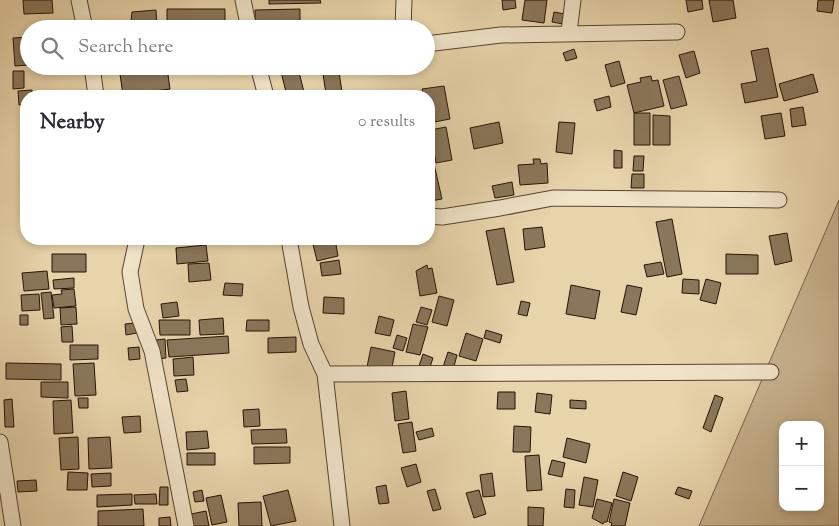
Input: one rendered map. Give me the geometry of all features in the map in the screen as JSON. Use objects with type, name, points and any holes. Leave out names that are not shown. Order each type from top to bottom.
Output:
[{"type":"street","points":[[79,0],[83,20]]},
{"type":"street","points":[[243,0],[247,20]]},
{"type":"street","points":[[403,20],[404,0]]},
{"type":"street","points":[[569,32],[573,0]]},
{"type":"street","points":[[435,43],[502,35],[569,32],[677,32]]},
{"type":"street","points":[[93,75],[95,90]]},
{"type":"street","points":[[260,75],[264,90]]},
{"type":"street","points":[[435,215],[500,208],[553,198],[779,200]]},
{"type":"street","points":[[136,245],[130,272],[136,309],[152,351],[186,526]]},
{"type":"street","points":[[290,245],[301,307],[311,344],[325,374],[342,526]]},
{"type":"street","points":[[325,374],[771,372]]},
{"type":"street","points":[[0,442],[13,526]]},
{"type":"shaded area","points":[[839,200],[839,526],[699,526]]},
{"type":"building","points":[[23,0],[52,0],[53,13],[24,14]]},
{"type":"building","points":[[269,0],[320,0],[321,3],[269,4]]},
{"type":"building","points":[[502,0],[515,0],[516,8],[503,10]]},
{"type":"building","points":[[525,0],[547,0],[544,23],[522,20]]},
{"type":"building","points":[[686,0],[702,0],[703,9],[688,12]]},
{"type":"building","points":[[709,0],[733,0],[736,18],[713,22]]},
{"type":"building","points":[[818,0],[834,0],[832,13],[817,11]]},
{"type":"building","points":[[167,9],[225,9],[225,20],[167,20]]},
{"type":"building","points":[[300,9],[300,20],[255,20],[255,10]]},
{"type":"building","points":[[156,10],[157,20],[131,20],[132,12]]},
{"type":"building","points":[[554,12],[565,14],[563,24],[552,22]]},
{"type":"building","points":[[13,38],[20,38],[20,66],[15,66]]},
{"type":"building","points":[[768,48],[778,97],[745,103],[741,84],[757,81],[751,51]]},
{"type":"building","points":[[574,49],[577,58],[566,61],[563,53]]},
{"type":"building","points":[[694,51],[700,73],[686,78],[679,55]]},
{"type":"building","points":[[619,61],[625,83],[611,87],[605,65]]},
{"type":"building","points":[[13,71],[20,71],[20,75],[24,75],[24,88],[13,89]]},
{"type":"building","points":[[813,74],[818,92],[784,101],[779,84]]},
{"type":"building","points":[[120,75],[168,75],[170,89],[122,90]]},
{"type":"building","points":[[282,75],[300,75],[304,90],[286,90]]},
{"type":"building","points":[[323,75],[339,75],[342,90],[325,90]]},
{"type":"building","points":[[651,76],[652,81],[658,80],[664,106],[634,113],[627,85],[641,82],[640,78]]},
{"type":"building","points":[[679,76],[687,105],[671,109],[663,80]]},
{"type":"building","points":[[444,86],[450,119],[435,122],[435,90],[422,89]]},
{"type":"building","points":[[18,91],[20,91],[19,105]]},
{"type":"building","points":[[609,96],[611,107],[597,111],[594,100]]},
{"type":"building","points":[[803,107],[806,125],[792,127],[790,109]]},
{"type":"building","points":[[634,113],[650,113],[650,145],[634,145]]},
{"type":"building","points":[[781,113],[785,136],[765,139],[761,116]]},
{"type":"building","points":[[653,115],[670,116],[670,145],[653,145]]},
{"type":"building","points":[[499,122],[503,143],[474,149],[470,128]]},
{"type":"building","points":[[559,122],[575,123],[572,154],[556,152]]},
{"type":"building","points":[[446,127],[452,160],[436,163],[435,129]]},
{"type":"building","points":[[614,150],[622,151],[622,168],[614,168]]},
{"type":"building","points":[[634,156],[644,156],[643,171],[633,171]]},
{"type":"building","points":[[533,159],[540,159],[541,164],[547,163],[548,183],[520,185],[518,165],[534,164]]},
{"type":"building","points":[[435,168],[442,199],[435,200]]},
{"type":"building","points":[[632,174],[644,174],[644,188],[631,188]]},
{"type":"building","points":[[512,182],[514,195],[495,198],[492,186]]},
{"type":"building","points":[[672,219],[682,274],[667,277],[656,222]]},
{"type":"building","points":[[542,227],[545,247],[525,250],[523,229]]},
{"type":"building","points":[[504,228],[514,282],[497,285],[486,231]]},
{"type":"building","points":[[787,233],[792,261],[775,265],[769,236]]},
{"type":"building","points":[[206,245],[208,261],[177,264],[176,248]]},
{"type":"building","points":[[313,245],[336,245],[338,256],[317,261]]},
{"type":"building","points":[[52,254],[86,254],[86,272],[52,272]]},
{"type":"building","points":[[726,254],[758,255],[758,274],[726,274]]},
{"type":"building","points":[[339,260],[341,274],[322,276],[320,263]]},
{"type":"building","points":[[661,262],[664,274],[647,277],[644,265]]},
{"type":"building","points":[[209,263],[211,280],[189,282],[188,264]]},
{"type":"building","points":[[427,265],[428,269],[432,268],[437,293],[420,296],[416,271]]},
{"type":"building","points":[[47,271],[49,289],[24,291],[22,273]]},
{"type":"building","points":[[74,278],[74,288],[54,289],[53,280]]},
{"type":"building","points":[[683,279],[699,280],[699,294],[682,293]]},
{"type":"building","points":[[706,279],[721,283],[716,304],[700,300]]},
{"type":"building","points":[[225,283],[243,284],[242,296],[223,295]]},
{"type":"building","points":[[571,285],[600,291],[595,319],[566,314]]},
{"type":"building","points":[[627,285],[642,288],[636,315],[621,312]]},
{"type":"building","points":[[74,289],[76,306],[54,308],[52,295],[62,294],[61,290]]},
{"type":"building","points":[[51,292],[54,318],[44,319],[41,293]]},
{"type":"building","points":[[39,294],[40,310],[22,311],[21,295]]},
{"type":"building","points":[[439,296],[454,300],[447,326],[432,322]]},
{"type":"building","points":[[324,297],[344,298],[344,314],[323,313]]},
{"type":"building","points":[[521,301],[530,303],[527,316],[518,314]]},
{"type":"building","points":[[177,302],[179,316],[163,318],[161,304]]},
{"type":"building","points":[[76,307],[77,324],[61,325],[60,308]]},
{"type":"building","points":[[421,307],[432,310],[427,325],[416,322]]},
{"type":"building","points":[[20,315],[28,315],[28,325],[20,325]]},
{"type":"building","points":[[379,316],[394,320],[390,336],[375,333]]},
{"type":"building","points":[[223,318],[224,334],[200,335],[199,320]]},
{"type":"building","points":[[159,320],[190,320],[190,335],[160,335]]},
{"type":"building","points":[[247,320],[269,320],[269,331],[246,331]]},
{"type":"building","points":[[136,323],[137,333],[126,335],[125,324]]},
{"type":"building","points":[[413,324],[428,327],[420,355],[406,352]]},
{"type":"building","points":[[72,326],[73,342],[62,342],[61,327]]},
{"type":"building","points":[[486,330],[502,335],[500,343],[484,338]]},
{"type":"building","points":[[466,333],[483,339],[476,361],[459,356]]},
{"type":"building","points":[[397,335],[407,338],[403,351],[393,348]]},
{"type":"building","points":[[228,336],[229,353],[169,357],[167,340]]},
{"type":"building","points":[[296,337],[296,352],[268,353],[268,338]]},
{"type":"building","points":[[165,339],[166,358],[157,359],[156,340]]},
{"type":"building","points":[[70,345],[98,345],[98,359],[70,360]]},
{"type":"building","points":[[139,347],[140,359],[129,360],[128,348]]},
{"type":"building","points":[[371,347],[395,352],[391,372],[367,367]]},
{"type":"building","points":[[448,352],[457,355],[453,370],[443,367]]},
{"type":"building","points":[[423,354],[433,358],[429,370],[419,366]]},
{"type":"building","points":[[193,357],[194,375],[174,376],[173,359]]},
{"type":"building","points":[[6,363],[61,364],[61,380],[6,379]]},
{"type":"building","points":[[94,363],[96,395],[75,396],[73,364]]},
{"type":"building","points":[[186,379],[188,391],[177,392],[175,380]]},
{"type":"building","points":[[41,382],[68,382],[68,398],[41,397]]},
{"type":"building","points":[[406,391],[409,419],[395,421],[392,393]]},
{"type":"building","points":[[498,392],[515,392],[515,409],[497,409]]},
{"type":"building","points":[[537,393],[552,395],[550,414],[535,412]]},
{"type":"building","points":[[715,395],[723,398],[711,432],[703,428]]},
{"type":"building","points":[[78,398],[88,398],[88,408],[79,408]]},
{"type":"building","points":[[12,399],[14,427],[5,427],[4,400]]},
{"type":"building","points":[[71,400],[73,433],[54,434],[53,401]]},
{"type":"building","points":[[570,400],[586,401],[586,409],[570,408]]},
{"type":"building","points":[[259,409],[260,426],[244,427],[243,410]]},
{"type":"building","points":[[140,416],[141,432],[124,433],[122,417]]},
{"type":"building","points":[[412,422],[416,451],[403,453],[398,424]]},
{"type":"building","points":[[514,426],[531,427],[530,452],[513,452]]},
{"type":"building","points":[[432,428],[434,436],[419,440],[416,432]]},
{"type":"building","points":[[286,429],[287,443],[252,444],[251,430]]},
{"type":"building","points":[[207,431],[209,448],[187,450],[186,432]]},
{"type":"building","points":[[78,437],[79,469],[61,470],[59,438]]},
{"type":"building","points":[[110,437],[112,468],[89,469],[88,438]]},
{"type":"building","points":[[567,438],[590,444],[586,463],[563,457]]},
{"type":"building","points":[[254,447],[290,447],[290,463],[254,464]]},
{"type":"building","points":[[187,453],[215,453],[215,465],[187,465]]},
{"type":"building","points":[[539,455],[542,490],[527,491],[525,456]]},
{"type":"building","points":[[552,460],[565,463],[562,477],[548,474]]},
{"type":"building","points":[[416,464],[421,482],[407,487],[401,468]]},
{"type":"building","points":[[68,472],[88,473],[87,490],[67,490]]},
{"type":"building","points":[[623,472],[638,477],[631,501],[616,496]]},
{"type":"building","points":[[111,473],[111,486],[92,487],[91,474]]},
{"type":"building","points":[[492,473],[495,496],[483,497],[480,475]]},
{"type":"building","points":[[584,477],[598,480],[593,507],[579,505]]},
{"type":"building","points":[[36,480],[37,491],[18,492],[17,481]]},
{"type":"building","points":[[386,485],[389,503],[379,504],[376,487]]},
{"type":"building","points":[[160,487],[168,487],[168,505],[159,505]]},
{"type":"building","points":[[678,487],[692,491],[689,499],[675,494]]},
{"type":"building","points":[[435,489],[441,509],[433,511],[427,491]]},
{"type":"building","points":[[566,489],[575,490],[574,508],[564,507]]},
{"type":"building","points":[[202,490],[204,501],[195,502],[193,492]]},
{"type":"building","points":[[288,490],[296,521],[271,526],[263,496]]},
{"type":"building","points":[[479,490],[486,514],[474,518],[466,493]]},
{"type":"building","points":[[132,494],[132,505],[97,507],[97,495]]},
{"type":"building","points":[[156,494],[157,504],[135,504],[134,495]]},
{"type":"building","points":[[221,495],[227,522],[212,525],[206,498]]},
{"type":"building","points":[[597,499],[612,503],[607,522],[603,524],[592,518]]},
{"type":"building","points":[[614,499],[630,503],[625,526],[611,526],[612,523],[609,522]]},
{"type":"building","points":[[261,502],[262,526],[239,526],[238,503]]},
{"type":"building","points":[[528,507],[544,508],[543,526],[528,526]]},
{"type":"building","points":[[143,509],[144,526],[98,526],[98,511]]},
{"type":"building","points":[[206,511],[209,526],[193,526],[191,514]]},
{"type":"building","points":[[170,517],[171,526],[159,526],[159,518]]}]
